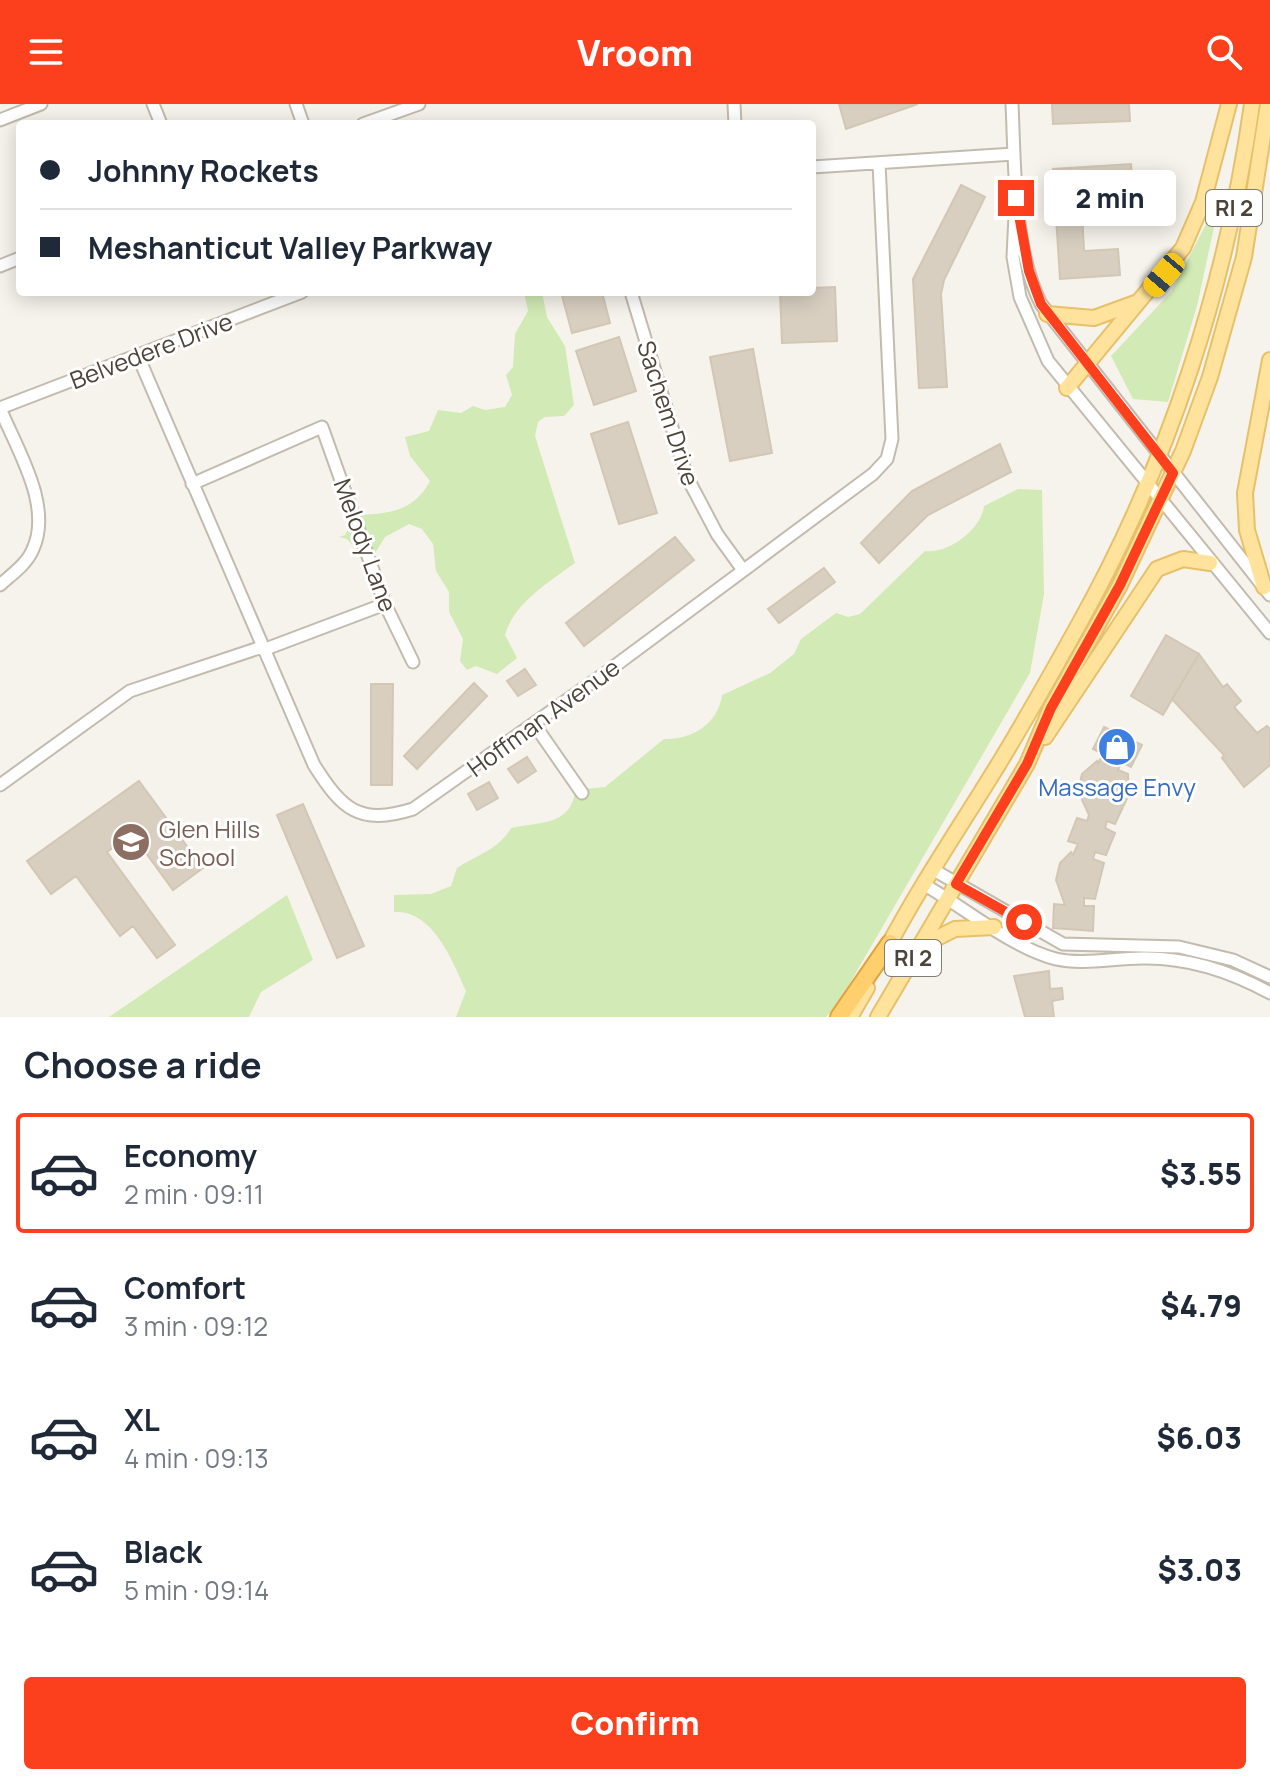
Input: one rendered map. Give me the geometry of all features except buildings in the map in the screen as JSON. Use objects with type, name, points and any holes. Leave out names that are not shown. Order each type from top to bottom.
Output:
[{"type":"highway","points":[[839,1017],[890,943]]},
{"type":"main road","points":[[1067,388],[1174,262],[1192,232],[1208,186],[1229,104]]},
{"type":"main road","name":"RI 2","points":[[850,1017],[923,884],[997,766],[1081,620],[1146,484],[1196,350],[1219,272],[1252,104]]},
{"type":"main road","name":"RI 2","points":[[878,1017],[1027,764],[1051,708],[1108,609],[1173,473],[1210,377],[1234,297],[1253,214],[1268,104]]},
{"type":"main road","points":[[1047,314],[1094,318],[1142,299]]},
{"type":"main road","points":[[1267,591],[1247,530],[1245,493],[1270,360]]},
{"type":"main road","points":[[1027,764],[1157,569],[1175,560],[1210,563]]},
{"type":"main road","points":[[920,946],[955,929],[994,927]]},
{"type":"street","points":[[0,120],[41,104]]},
{"type":"street","points":[[374,120],[419,104]]},
{"type":"street","points":[[1012,104],[1016,198],[1013,257],[1020,297],[1040,348],[1067,388],[1270,633]]},
{"type":"street","points":[[816,167],[1014,154]]},
{"type":"street","name":"Hoffman Avenue","points":[[138,356],[314,765],[339,801],[366,816],[392,816],[413,809],[534,724],[873,474],[887,459],[892,439],[879,163]]},
{"type":"street","points":[[1016,198],[1029,271],[1047,314],[1267,591]]},
{"type":"street","name":"Belvedere Drive","points":[[0,408],[292,296]]},
{"type":"street","name":"Sachem Drive","points":[[632,296],[687,477],[711,525],[743,570]]},
{"type":"street","points":[[0,408],[39,506],[39,520],[29,556],[0,585]]},
{"type":"street","name":"Melody Lane","points":[[192,484],[322,427],[385,604],[413,662]]},
{"type":"street","points":[[0,785],[130,691],[385,604]]},
{"type":"street","points":[[534,724],[582,793]]},
{"type":"street","points":[[932,869],[1063,944],[1179,947],[1233,960],[1270,977]]},
{"type":"street","points":[[923,884],[1030,949],[1057,959],[1143,958],[1189,962],[1223,971],[1270,993]]},
{"type":"green space","points":[[1221,195],[1197,306],[1168,402],[1133,399],[1111,356],[1171,292]]},
{"type":"green space","points":[[525,296],[543,296],[547,317],[565,346],[574,405],[564,416],[545,417],[538,422],[535,436],[575,563],[534,594],[516,613],[505,635],[517,658],[497,674],[476,666],[467,670],[460,661],[463,639],[449,612],[449,592],[436,571],[433,544],[422,529],[409,524],[385,537],[369,563],[347,539],[339,537],[345,535],[355,515],[398,509],[408,505],[423,491],[430,481],[410,456],[405,437],[429,431],[438,410],[461,413],[473,406],[485,410],[505,407],[512,395],[506,375],[513,367],[515,334],[528,311]]},
{"type":"green space","points":[[1018,489],[1042,490],[1044,594],[1030,673],[840,1000],[826,1017],[456,1017],[466,991],[448,952],[419,919],[407,913],[394,912],[394,895],[431,894],[451,886],[457,868],[494,846],[511,828],[561,816],[568,810],[575,790],[605,787],[664,739],[684,737],[702,728],[715,714],[722,695],[770,673],[794,654],[801,639],[836,613],[848,617],[860,614],[925,551],[944,549],[962,539],[977,524],[984,506]]},
{"type":"green space","points":[[287,895],[313,960],[261,992],[249,1017],[109,1017]]},
{"type":"place","name":"Massage Envy","points":[[1117,747]]},
{"type":"place","name":"Glen Hills School","points":[[131,842]]},
{"type":"route","points":[[1016,198],[1029,271],[1041,304],[1063,336],[1148,436],[1173,473],[1102,620],[1051,708],[1027,764],[956,884],[1024,922]]}]
